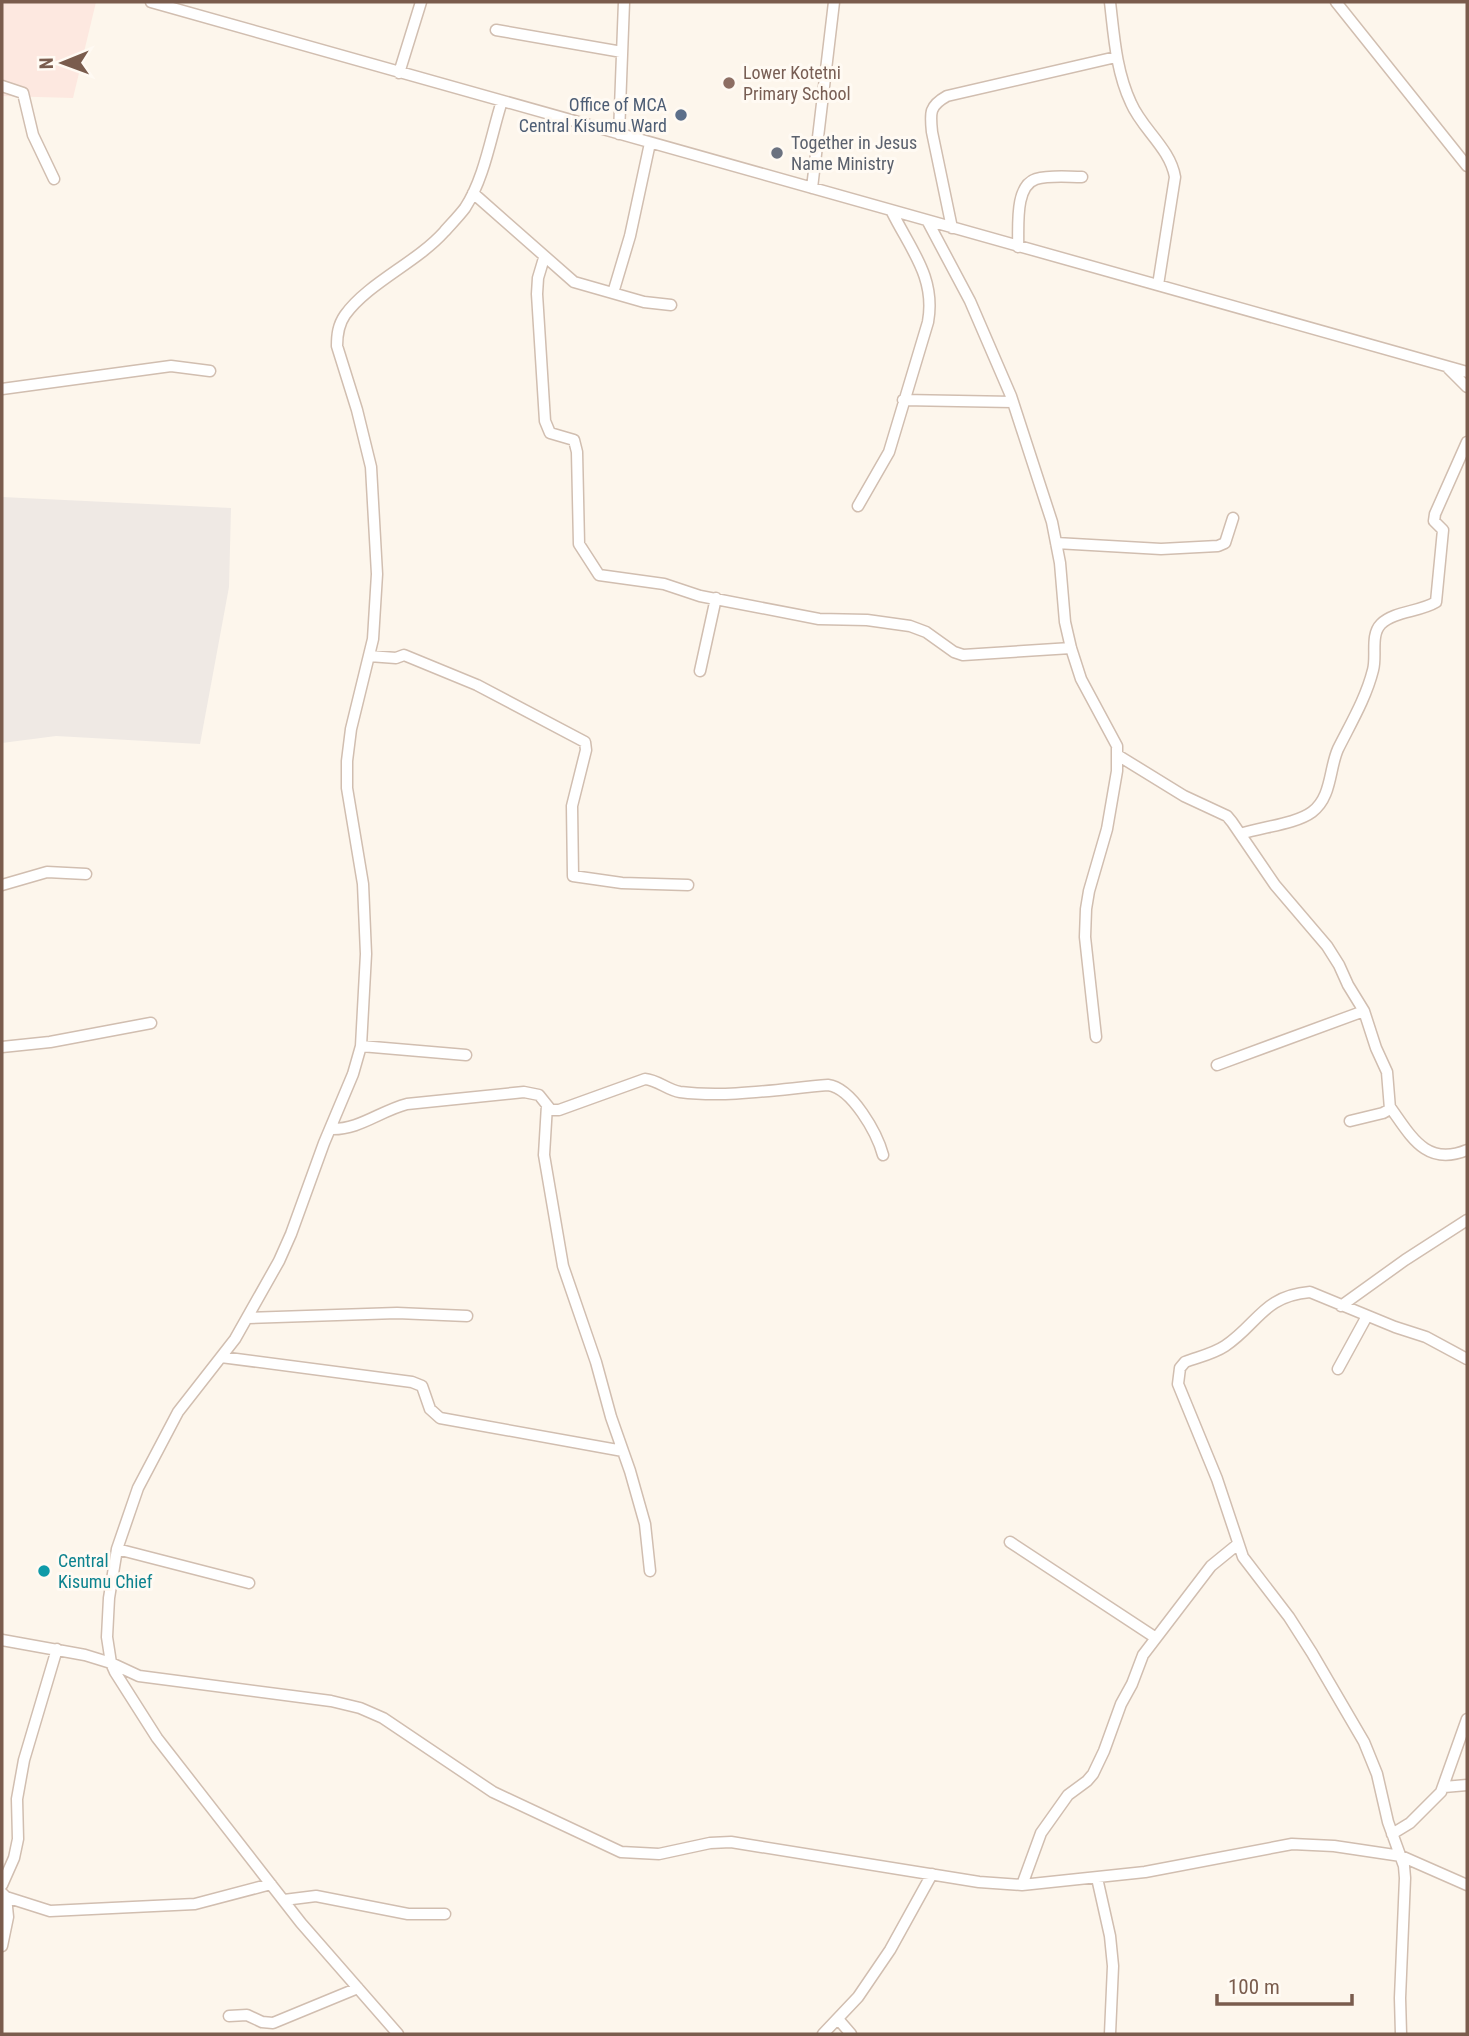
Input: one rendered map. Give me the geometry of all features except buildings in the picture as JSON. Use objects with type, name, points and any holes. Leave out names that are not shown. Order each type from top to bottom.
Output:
[{"type":"street","points":[[151,2],[1467,372]]},
{"type":"street","points":[[400,73],[421,2]]},
{"type":"street","points":[[619,134],[624,2]]},
{"type":"street","points":[[812,188],[834,2]]},
{"type":"street","points":[[1110,2],[1116,57],[1130,103],[1169,161],[1175,177],[1158,285]]},
{"type":"street","points":[[1336,2],[1467,166]]},
{"type":"street","points":[[496,30],[622,52]]},
{"type":"street","points":[[952,228],[930,117],[936,102],[947,96],[1116,57]]},
{"type":"street","points":[[2,86],[23,93],[33,135],[54,179]]},
{"type":"street","points":[[398,2034],[271,1884],[157,1738],[130,1698],[111,1663],[107,1637],[109,1598],[117,1549],[138,1488],[178,1412],[248,1318],[291,1234],[310,1179],[354,1074],[361,1046],[366,954],[363,884],[347,788],[347,761],[351,729],[373,639],[377,574],[371,467],[358,410],[337,346],[337,335],[346,314],[358,302],[441,235],[464,208],[473,193],[502,101]]},
{"type":"street","points":[[613,293],[630,236],[650,143]]},
{"type":"street","points":[[1018,247],[1021,201],[1026,184],[1043,178],[1082,177]]},
{"type":"street","points":[[473,193],[574,282],[644,302],[671,306]]},
{"type":"street","points":[[858,506],[889,452],[931,305],[927,280],[892,212]]},
{"type":"street","points":[[928,222],[970,302],[1029,446],[1056,543],[1065,622],[1071,648],[1081,679],[1113,735],[1119,756],[1107,829],[1086,909],[1085,937],[1096,1037]]},
{"type":"street","points":[[544,258],[537,294],[545,421],[550,433],[568,436],[576,445],[579,544],[599,575],[664,584],[700,596],[819,619],[867,620],[911,626],[963,655],[1071,648]]},
{"type":"street","points":[[2,389],[171,366],[211,371]]},
{"type":"street","points":[[1448,367],[1467,387]]},
{"type":"street","points":[[903,400],[1013,402]]},
{"type":"street","points":[[1241,834],[1310,814],[1325,796],[1337,751],[1369,685],[1376,660],[1375,639],[1379,627],[1392,618],[1436,602],[1443,530],[1434,521],[1435,514],[1467,442]]},
{"type":"street","points":[[1056,543],[1161,549],[1219,546],[1227,539],[1233,518]]},
{"type":"street","points":[[700,671],[716,598]]},
{"type":"street","points":[[369,656],[396,658],[404,655],[477,685],[586,742],[572,806],[573,876],[622,883],[688,885]]},
{"type":"street","points":[[1119,756],[1184,796],[1227,816],[1275,885],[1327,946],[1364,1011],[1387,1072],[1390,1107],[1418,1144],[1437,1155],[1467,1150]]},
{"type":"street","points":[[2,885],[47,872],[86,874]]},
{"type":"street","points":[[1217,1065],[1298,1033],[1364,1011]]},
{"type":"street","points":[[2,1047],[50,1042],[151,1023]]},
{"type":"street","points":[[361,1046],[466,1055]]},
{"type":"street","points":[[331,1129],[352,1128],[392,1108],[407,1104],[524,1092],[539,1095],[551,1110],[559,1110],[645,1079],[685,1093],[836,1086],[849,1095],[876,1136],[884,1155]]},
{"type":"street","points":[[547,1105],[544,1155],[564,1266],[648,1536],[650,1571]]},
{"type":"street","points":[[1350,1121],[1383,1113],[1390,1107]]},
{"type":"street","points":[[1341,1306],[1467,1220]]},
{"type":"street","points":[[1401,2034],[1405,1878],[1377,1774],[1364,1742],[1334,1686],[1289,1617],[1248,1564],[1178,1384],[1180,1368],[1185,1362],[1222,1349],[1272,1303],[1310,1292],[1426,1337],[1467,1359]]},
{"type":"street","points":[[248,1318],[397,1313],[467,1316]]},
{"type":"street","points":[[1338,1369],[1367,1316]]},
{"type":"street","points":[[221,1357],[412,1382],[422,1386],[430,1409],[440,1418],[623,1451]]},
{"type":"street","points":[[1010,1542],[1156,1638]]},
{"type":"street","points":[[1022,1885],[1041,1833],[1068,1795],[1093,1774],[1139,1662],[1211,1566],[1238,1544]]},
{"type":"street","points":[[117,1549],[249,1583]]},
{"type":"street","points":[[2,1640],[57,1649],[111,1663],[139,1676],[331,1701],[360,1708],[383,1718],[493,1792],[621,1852],[659,1854],[710,1843],[731,1842],[932,1874],[1022,1885],[1181,1866],[1292,1844],[1334,1846],[1401,1856],[1467,1885]]},
{"type":"street","points":[[2,1885],[19,1839],[17,1799],[24,1760],[57,1649]]},
{"type":"street","points":[[1392,1834],[1410,1823],[1444,1787],[1467,1719]]},
{"type":"street","points":[[1444,1787],[1467,1785]]},
{"type":"street","points":[[823,2034],[858,1997],[890,1950],[932,1874]]},
{"type":"street","points":[[1097,1878],[1111,1946],[1113,2007],[1110,2034]]},
{"type":"street","points":[[2,1946],[8,1917],[4,1895],[50,1911],[204,1902],[271,1884]]},
{"type":"street","points":[[284,1900],[316,1896],[408,1914],[445,1914]]},
{"type":"street","points":[[229,2016],[247,2014],[262,2022],[273,2023],[358,1988]]},
{"type":"street","points":[[838,2019],[851,2034]]},
{"type":"shaded area","points":[[2,2],[96,2],[73,98],[2,96]]},
{"type":"shaded area","points":[[2,497],[231,508],[229,587],[200,744],[56,736],[2,743]]},
{"type":"place","name":"Lower Kotetni Primary School","points":[[729,83]]},
{"type":"place","name":"Office of MCA Central Kisumu Ward","points":[[681,115]]},
{"type":"place","name":"Together in Jesus Name Ministry","points":[[777,153]]},
{"type":"place","name":"Central Kisumu Chief","points":[[44,1571]]}]
